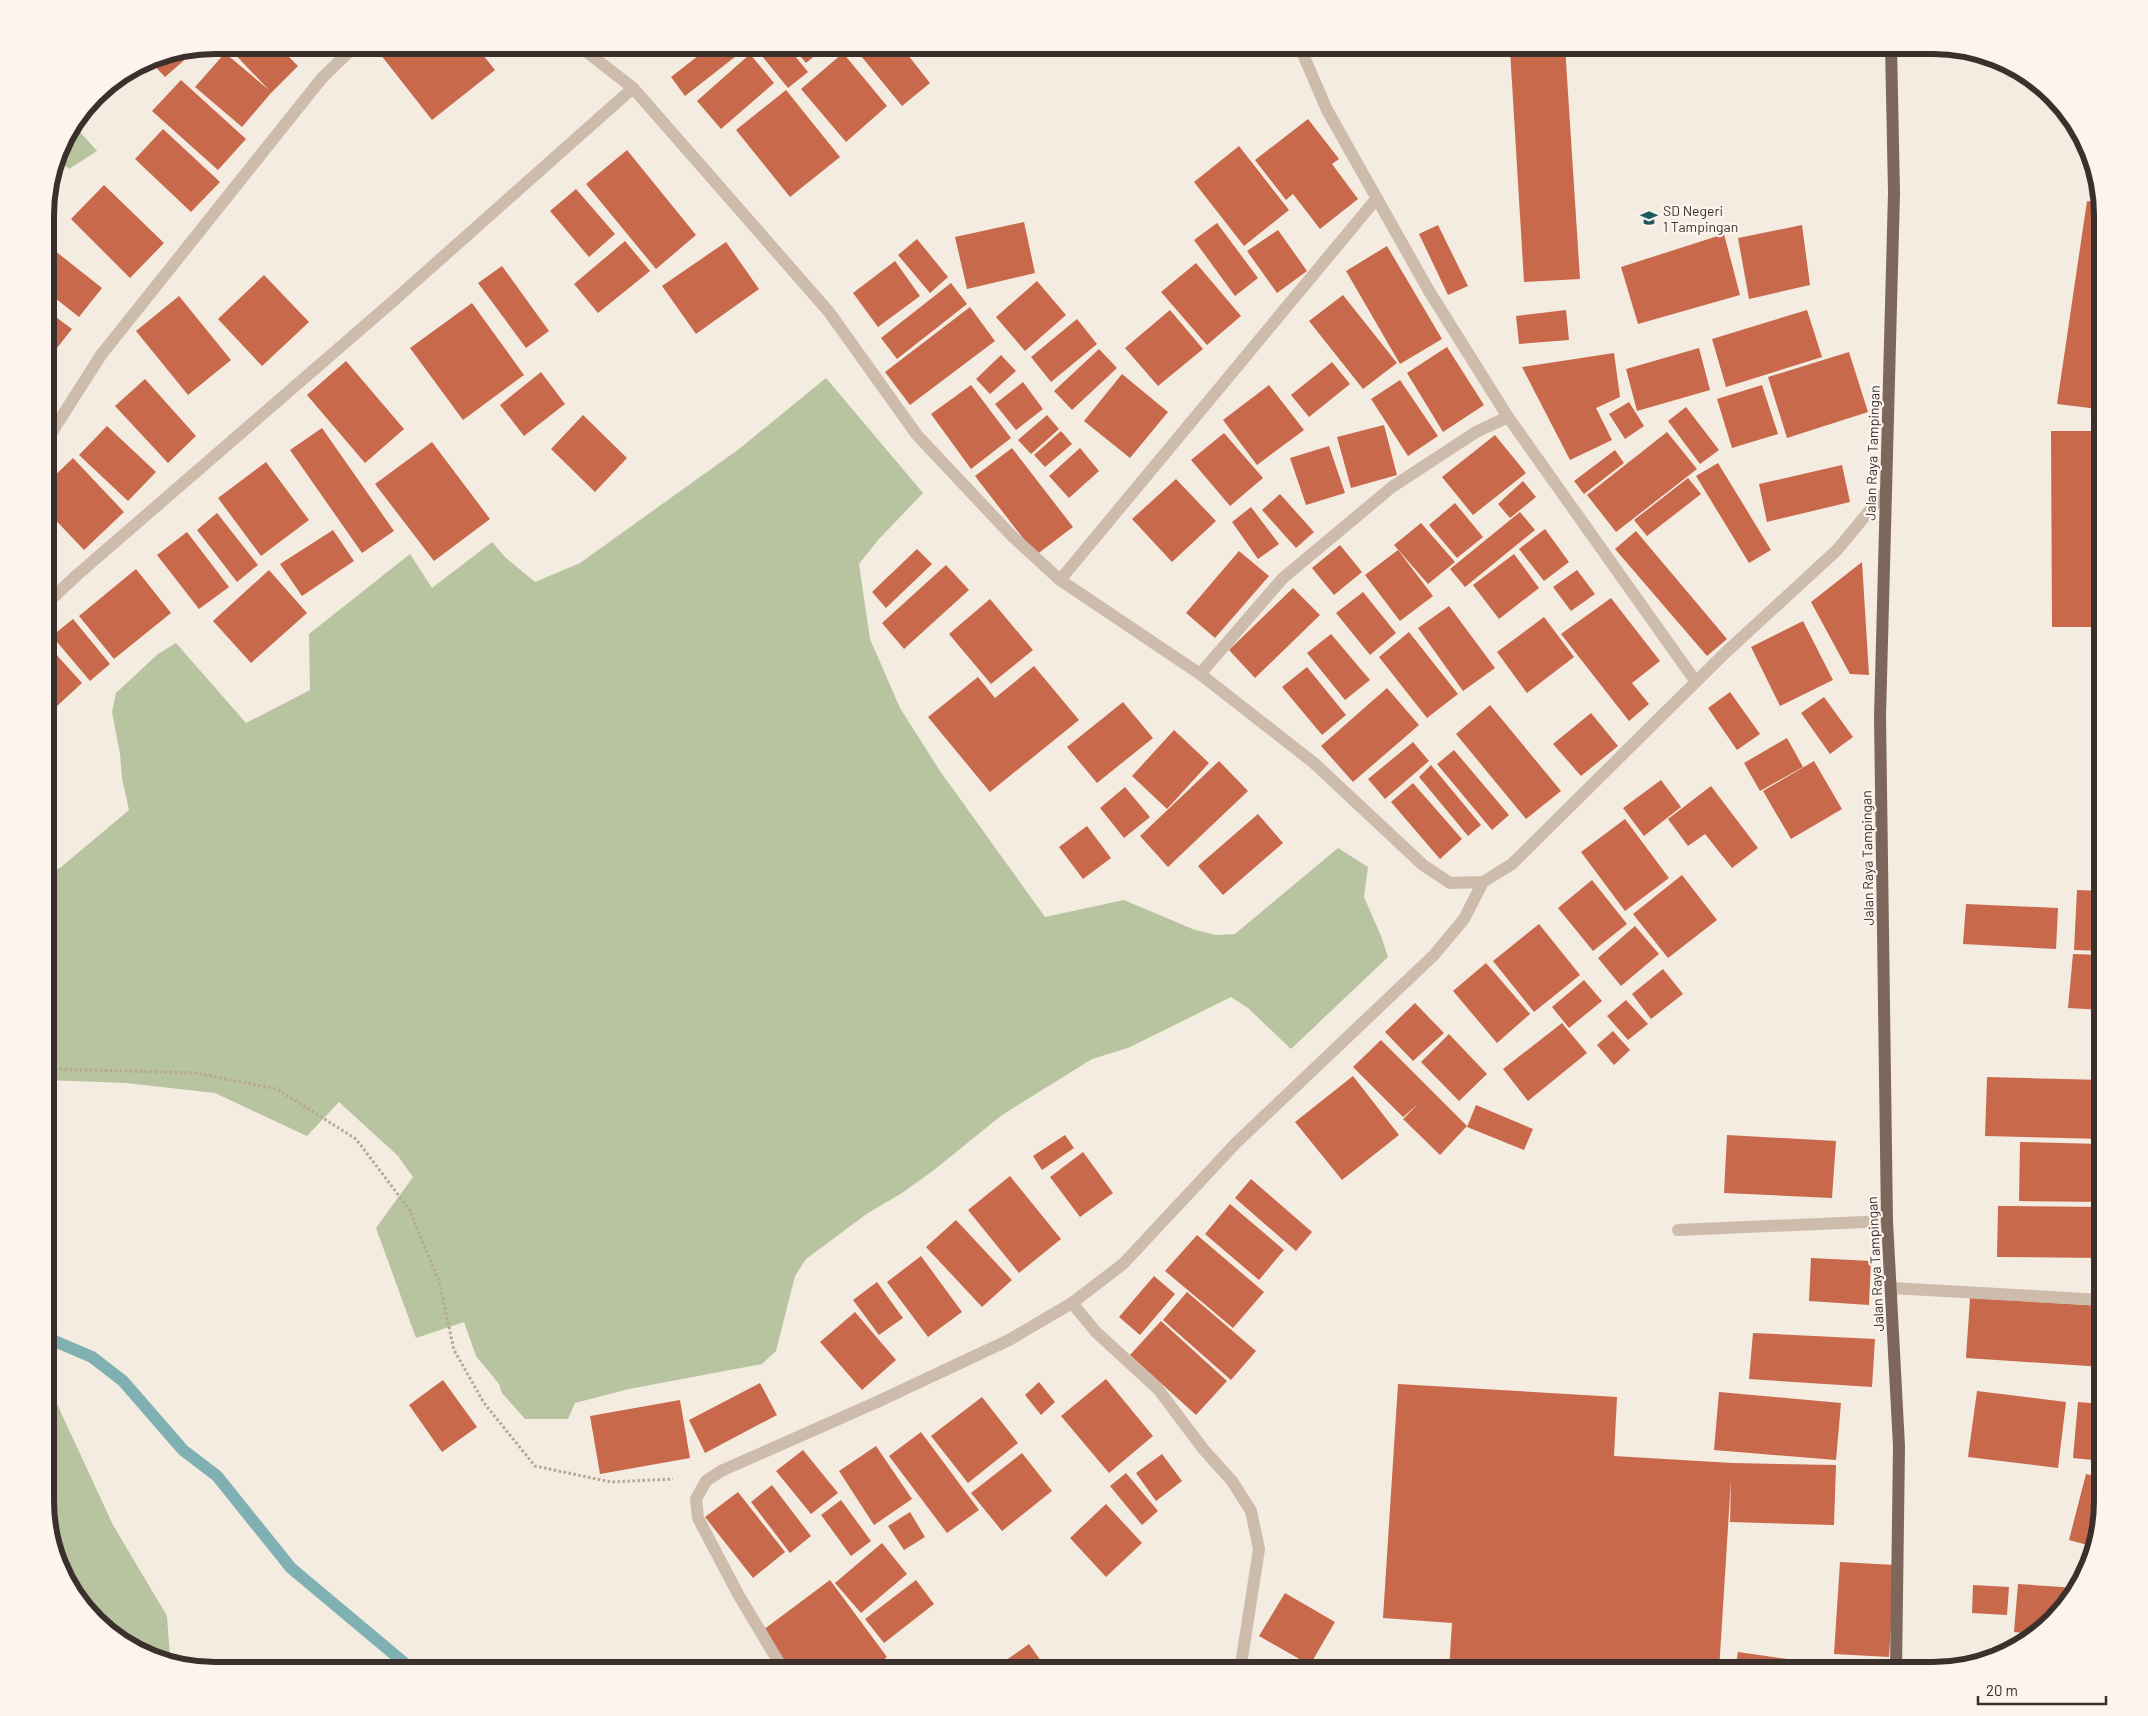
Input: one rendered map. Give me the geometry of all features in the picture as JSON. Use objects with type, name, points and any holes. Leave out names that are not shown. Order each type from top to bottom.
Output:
[{"type":"main road","name":"Jalan Raya Tampingan","points":[[1891,54],[1894,193],[1892,322],[1885,492],[1880,716],[1887,1221],[1899,1446],[1896,1662]]},
{"type":"street","points":[[54,429],[100,356],[322,78],[347,54]]},
{"type":"street","points":[[590,54],[633,88],[829,312],[917,435],[1011,536],[1060,580],[1200,674],[1314,763],[1423,865],[1450,883],[1483,882],[1512,864],[1696,682],[1837,550],[1885,492]]},
{"type":"street","points":[[1303,54],[1327,110],[1429,291],[1508,417],[1696,682]]},
{"type":"street","points":[[54,597],[391,304],[633,88]]},
{"type":"street","points":[[1060,580],[1377,198]]},
{"type":"street","points":[[1200,674],[1283,578],[1392,488],[1476,432],[1508,417]]},
{"type":"street","points":[[779,1662],[738,1594],[698,1518],[696,1499],[706,1481],[721,1471],[877,1402],[1009,1340],[1072,1303],[1124,1264],[1236,1142],[1434,955],[1464,919],[1483,882]]},
{"type":"street","points":[[1678,1230],[1887,1221]]},
{"type":"street","points":[[1891,1288],[2094,1299]]},
{"type":"street","points":[[1072,1303],[1096,1332],[1158,1388],[1204,1450],[1232,1481],[1250,1511],[1259,1549],[1241,1662]]},
{"type":"path","points":[[54,1070],[194,1073],[277,1089],[356,1139],[408,1209],[438,1282],[454,1350],[484,1403],[535,1466],[611,1482],[679,1478],[706,1481]]},
{"type":"green space","points":[[78,130],[97,151],[69,169],[62,163],[70,143]]},
{"type":"green space","points":[[826,378],[923,493],[879,539],[859,564],[870,639],[900,708],[940,771],[1045,917],[1124,900],[1195,930],[1216,935],[1235,934],[1338,848],[1368,867],[1364,897],[1388,957],[1291,1049],[1248,1008],[1231,997],[1128,1048],[1092,1059],[1002,1115],[934,1170],[902,1193],[868,1213],[806,1259],[795,1276],[776,1351],[762,1364],[629,1389],[575,1403],[568,1419],[525,1419],[502,1393],[499,1384],[476,1356],[464,1322],[416,1338],[376,1228],[413,1177],[398,1156],[339,1102],[307,1136],[215,1093],[126,1083],[54,1080],[54,870],[60,868],[129,810],[112,712],[116,693],[158,654],[176,643],[246,723],[310,690],[309,634],[410,554],[432,588],[492,542],[505,557],[535,582],[580,563],[739,449]]},
{"type":"green space","points":[[54,1397],[113,1525],[167,1616],[170,1656],[143,1646],[117,1629],[87,1599],[70,1573],[59,1543],[54,1512]]},
{"type":"building","points":[[224,54],[226,54],[269,90],[235,54],[286,54],[298,66],[271,93],[242,127],[195,87]]},
{"type":"building","points":[[380,54],[482,54],[495,70],[432,120]]},
{"type":"building","points":[[700,54],[739,54],[685,96],[671,77]]},
{"type":"building","points":[[750,54],[774,83],[721,129],[697,101]]},
{"type":"building","points":[[760,54],[793,54],[808,72],[788,88]]},
{"type":"building","points":[[798,54],[817,54],[806,63]]},
{"type":"building","points":[[844,54],[887,106],[846,142],[801,89]]},
{"type":"building","points":[[859,54],[907,54],[930,83],[902,106]]},
{"type":"building","points":[[1510,54],[1566,54],[1580,279],[1524,282]]},
{"type":"building","points":[[1762,54],[1782,54],[1762,56]]},
{"type":"building","points":[[189,56],[165,77],[154,66]]},
{"type":"building","points":[[181,80],[246,139],[218,170],[152,111]]},
{"type":"building","points":[[786,90],[840,157],[790,197],[736,130]]},
{"type":"building","points":[[1308,119],[1339,159],[1332,164],[1358,199],[1320,229],[1293,194],[1286,200],[1255,160]]},
{"type":"building","points":[[163,129],[220,182],[191,212],[135,159]]},
{"type":"building","points":[[1239,146],[1289,210],[1244,246],[1194,182]]},
{"type":"building","points":[[627,150],[696,235],[656,269],[586,184]]},
{"type":"building","points":[[104,185],[164,243],[130,278],[71,219]]},
{"type":"building","points":[[576,189],[615,234],[589,257],[550,211]]},
{"type":"building","points":[[2087,201],[2093,202],[2094,409],[2057,404]]},
{"type":"building","points":[[1024,222],[1035,273],[967,289],[955,237]]},
{"type":"building","points":[[1217,223],[1258,278],[1235,296],[1194,240]]},
{"type":"building","points":[[1438,225],[1468,286],[1448,295],[1419,234]]},
{"type":"building","points":[[1802,225],[1810,285],[1749,299],[1738,238]]},
{"type":"building","points":[[1278,230],[1307,271],[1277,293],[1247,251]]},
{"type":"building","points":[[1724,234],[1740,295],[1638,324],[1621,267]]},
{"type":"building","points":[[917,239],[948,277],[930,293],[898,255]]},
{"type":"building","points":[[625,241],[650,271],[598,313],[574,284]]},
{"type":"building","points":[[726,242],[759,289],[696,334],[662,286]]},
{"type":"building","points":[[1387,246],[1442,339],[1400,364],[1346,271]]},
{"type":"building","points":[[54,250],[102,288],[79,317],[54,297]]},
{"type":"building","points":[[895,261],[920,296],[878,327],[853,293]]},
{"type":"building","points":[[1196,263],[1241,316],[1207,345],[1161,292]]},
{"type":"building","points":[[502,266],[549,331],[526,348],[478,283]]},
{"type":"building","points":[[264,275],[309,322],[262,366],[218,319]]},
{"type":"building","points":[[1037,281],[1066,315],[1025,351],[996,317]]},
{"type":"building","points":[[951,283],[967,304],[897,359],[881,338]]},
{"type":"building","points":[[1343,295],[1397,363],[1363,389],[1309,321]]},
{"type":"building","points":[[179,296],[231,360],[188,395],[136,331]]},
{"type":"building","points":[[472,303],[524,375],[463,420],[410,348]]},
{"type":"building","points":[[970,307],[995,341],[910,405],[885,372]]},
{"type":"building","points":[[1170,310],[1203,349],[1158,386],[1125,348]]},
{"type":"building","points":[[1566,310],[1569,340],[1519,344],[1516,316]]},
{"type":"building","points":[[1807,310],[1822,357],[1726,387],[1712,339]]},
{"type":"building","points":[[54,316],[72,329],[54,352]]},
{"type":"building","points":[[1077,319],[1097,344],[1051,382],[1031,357]]},
{"type":"building","points":[[1447,347],[1484,405],[1443,432],[1407,373]]},
{"type":"building","points":[[1699,348],[1710,390],[1637,411],[1626,369]]},
{"type":"building","points":[[1099,349],[1117,368],[1072,410],[1054,391]]},
{"type":"building","points":[[1849,352],[1868,412],[1787,438],[1768,377]]},
{"type":"building","points":[[1614,353],[1620,397],[1596,408],[1612,440],[1570,460],[1522,367]]},
{"type":"building","points":[[1001,355],[1016,371],[990,394],[976,379]]},
{"type":"building","points":[[346,361],[404,429],[365,463],[307,395]]},
{"type":"building","points":[[1332,362],[1350,384],[1309,417],[1291,395]]},
{"type":"building","points":[[541,372],[565,404],[524,436],[500,405]]},
{"type":"building","points":[[1122,374],[1168,412],[1130,458],[1084,421]]},
{"type":"building","points":[[145,379],[196,436],[168,463],[115,406]]},
{"type":"building","points":[[1400,380],[1438,436],[1408,456],[1371,399]]},
{"type":"building","points":[[1023,382],[1043,409],[1016,430],[995,404]]},
{"type":"building","points":[[971,385],[1011,438],[971,469],[931,414]]},
{"type":"building","points":[[1269,385],[1304,430],[1257,465],[1223,420]]},
{"type":"building","points":[[1762,385],[1778,434],[1732,448],[1717,399]]},
{"type":"building","points":[[1629,402],[1644,426],[1625,439],[1609,414]]},
{"type":"building","points":[[1686,407],[1719,450],[1700,464],[1668,421]]},
{"type":"building","points":[[583,415],[627,458],[595,492],[551,449]]},
{"type":"building","points":[[1047,415],[1059,429],[1031,454],[1018,440]]},
{"type":"building","points":[[1384,425],[1397,475],[1351,488],[1337,437]]},
{"type":"building","points":[[107,426],[156,472],[128,501],[79,455]]},
{"type":"building","points":[[322,428],[394,531],[362,553],[290,450]]},
{"type":"building","points":[[1061,431],[1072,444],[1045,467],[1034,455]]},
{"type":"building","points":[[2051,431],[2093,431],[2094,627],[2052,627]]},
{"type":"building","points":[[1667,432],[1697,469],[1616,532],[1587,495]]},
{"type":"building","points":[[1224,433],[1263,478],[1230,506],[1191,460]]},
{"type":"building","points":[[1495,435],[1526,473],[1473,515],[1442,477]]},
{"type":"building","points":[[432,442],[490,519],[434,561],[375,484]]},
{"type":"building","points":[[1329,446],[1345,493],[1306,505],[1290,458]]},
{"type":"building","points":[[1012,448],[1073,527],[1036,555],[975,476]]},
{"type":"building","points":[[1080,448],[1099,471],[1069,498],[1049,476]]},
{"type":"building","points":[[1615,450],[1624,463],[1584,494],[1574,481]]},
{"type":"building","points":[[73,458],[124,512],[84,550],[54,518],[54,476]]},
{"type":"building","points":[[266,462],[309,520],[261,556],[218,498]]},
{"type":"building","points":[[1718,463],[1771,550],[1749,563],[1696,476]]},
{"type":"building","points":[[1842,465],[1850,502],[1767,522],[1759,484]]},
{"type":"building","points":[[1688,478],[1701,494],[1647,536],[1634,520]]},
{"type":"building","points":[[1176,479],[1216,521],[1172,562],[1132,519]]},
{"type":"building","points":[[1523,481],[1536,497],[1510,518],[1498,504]]},
{"type":"building","points":[[1280,494],[1314,532],[1296,548],[1262,510]]},
{"type":"building","points":[[1455,503],[1483,537],[1457,558],[1429,525]]},
{"type":"building","points":[[1251,507],[1279,544],[1258,559],[1232,522]]},
{"type":"building","points":[[1520,512],[1535,530],[1465,587],[1450,569]]},
{"type":"building","points":[[217,513],[258,565],[237,582],[197,530]]},
{"type":"building","points":[[1421,523],[1455,562],[1428,584],[1394,545]]},
{"type":"building","points":[[1545,529],[1569,562],[1544,581],[1519,549]]},
{"type":"building","points":[[333,530],[354,561],[302,596],[280,564]]},
{"type":"building","points":[[1636,531],[1727,639],[1707,656],[1615,549]]},
{"type":"building","points":[[187,532],[229,587],[199,609],[157,555]]},
{"type":"building","points":[[1340,545],[1362,572],[1334,595],[1312,568]]},
{"type":"building","points":[[917,549],[932,564],[886,608],[872,592]]},
{"type":"building","points":[[1398,550],[1433,596],[1400,621],[1365,575]]},
{"type":"building","points":[[1239,551],[1269,576],[1215,638],[1186,613]]},
{"type":"building","points":[[1514,554],[1539,588],[1499,619],[1473,585]]},
{"type":"building","points":[[1862,562],[1869,675],[1850,674],[1811,602]]},
{"type":"building","points":[[946,565],[969,590],[904,649],[882,623]]},
{"type":"building","points":[[136,569],[171,613],[114,659],[79,616]]},
{"type":"building","points":[[269,570],[307,613],[251,663],[213,621]]},
{"type":"building","points":[[1577,570],[1595,594],[1571,611],[1553,587]]},
{"type":"building","points":[[1293,588],[1320,615],[1255,678],[1229,650]]},
{"type":"building","points":[[1363,592],[1396,633],[1370,655],[1336,613]]},
{"type":"building","points":[[1611,598],[1660,661],[1632,683],[1649,704],[1629,721],[1561,634]]},
{"type":"building","points":[[990,599],[1033,650],[991,684],[949,634]]},
{"type":"building","points":[[1449,606],[1495,668],[1463,691],[1418,628]]},
{"type":"building","points":[[1544,617],[1574,657],[1527,693],[1497,652]]},
{"type":"building","points":[[73,619],[110,664],[90,681],[54,638],[54,634]]},
{"type":"building","points":[[1803,621],[1833,680],[1780,706],[1751,647]]},
{"type":"building","points":[[1409,632],[1458,694],[1427,718],[1379,657]]},
{"type":"building","points":[[1331,634],[1370,680],[1345,700],[1307,653]]},
{"type":"building","points":[[54,652],[82,683],[54,709]]},
{"type":"building","points":[[1034,666],[1079,720],[990,792],[928,717],[978,677],[995,698]]},
{"type":"building","points":[[1307,667],[1346,715],[1322,735],[1282,687]]},
{"type":"building","points":[[1387,688],[1419,725],[1353,782],[1321,746]]},
{"type":"building","points":[[1730,692],[1760,734],[1737,750],[1708,708]]},
{"type":"building","points":[[1824,697],[1853,737],[1830,754],[1801,713]]},
{"type":"building","points":[[1123,702],[1153,738],[1097,783],[1067,747]]},
{"type":"building","points":[[1490,705],[1561,791],[1526,819],[1456,734]]},
{"type":"building","points":[[1591,713],[1618,746],[1581,776],[1553,744]]},
{"type":"building","points":[[1174,730],[1209,763],[1167,809],[1132,776]]},
{"type":"building","points":[[1787,738],[1803,767],[1760,791],[1744,763]]},
{"type":"building","points":[[1413,742],[1429,761],[1385,799],[1368,779]]},
{"type":"building","points":[[1454,750],[1509,815],[1492,830],[1437,764]]},
{"type":"building","points":[[1219,761],[1248,791],[1168,867],[1140,836]]},
{"type":"building","points":[[1814,761],[1842,809],[1791,839],[1763,791]]},
{"type":"building","points":[[1431,765],[1481,825],[1468,836],[1419,777]]},
{"type":"building","points":[[1661,780],[1681,807],[1644,836],[1623,808]]},
{"type":"building","points":[[1413,783],[1462,839],[1440,859],[1391,802]]},
{"type":"building","points":[[1711,786],[1758,848],[1732,868],[1705,834],[1688,846],[1668,819]]},
{"type":"building","points":[[1125,787],[1150,817],[1124,838],[1100,808]]},
{"type":"building","points":[[1258,814],[1283,843],[1223,895],[1198,866]]},
{"type":"building","points":[[1625,819],[1669,878],[1625,911],[1581,852]]},
{"type":"building","points":[[1087,826],[1111,858],[1083,879],[1059,847]]},
{"type":"building","points":[[1682,875],[1717,920],[1668,958],[1633,914]]},
{"type":"building","points":[[1592,880],[1627,924],[1593,951],[1558,908]]},
{"type":"building","points":[[2077,890],[2094,891],[2094,951],[2074,950]]},
{"type":"building","points":[[1966,904],[2058,908],[2056,949],[1963,944]]},
{"type":"building","points":[[1539,924],[1580,975],[1534,1012],[1493,961]]},
{"type":"building","points":[[1635,926],[1659,954],[1621,986],[1598,958]]},
{"type":"building","points":[[2073,954],[2094,955],[2094,1009],[2068,1008]]},
{"type":"building","points":[[1486,963],[1530,1014],[1497,1043],[1453,991]]},
{"type":"building","points":[[1663,969],[1683,994],[1651,1019],[1632,994]]},
{"type":"building","points":[[1584,980],[1602,1001],[1569,1028],[1552,1007]]},
{"type":"building","points":[[1626,1000],[1648,1024],[1628,1040],[1607,1016]]},
{"type":"building","points":[[1415,1003],[1444,1033],[1413,1061],[1385,1032]]},
{"type":"building","points":[[1562,1023],[1587,1053],[1528,1101],[1503,1069]]},
{"type":"building","points":[[1613,1031],[1630,1050],[1614,1065],[1597,1045]]},
{"type":"building","points":[[1449,1034],[1487,1074],[1459,1101],[1421,1062]]},
{"type":"building","points":[[1381,1040],[1467,1126],[1440,1155],[1403,1119],[1418,1104],[1403,1117],[1353,1067]]},
{"type":"building","points":[[1353,1076],[1399,1135],[1342,1180],[1295,1122]]},
{"type":"building","points":[[1987,1077],[2094,1080],[2094,1139],[1985,1136]]},
{"type":"building","points":[[1476,1105],[1533,1129],[1524,1150],[1467,1127]]},
{"type":"building","points":[[1065,1135],[1074,1148],[1042,1170],[1033,1156]]},
{"type":"building","points":[[1727,1135],[1836,1141],[1832,1198],[1724,1193]]},
{"type":"building","points":[[2020,1142],[2094,1144],[2094,1202],[2019,1201]]},
{"type":"building","points":[[1083,1152],[1113,1193],[1080,1217],[1050,1177]]},
{"type":"building","points":[[1010,1176],[1061,1239],[1019,1273],[968,1210]]},
{"type":"building","points":[[1251,1179],[1312,1232],[1296,1251],[1235,1198]]},
{"type":"building","points":[[1230,1204],[1284,1250],[1259,1280],[1205,1234]]},
{"type":"building","points":[[1998,1206],[2094,1207],[2094,1258],[1997,1257]]},
{"type":"building","points":[[956,1220],[1012,1280],[982,1307],[926,1247]]},
{"type":"building","points":[[1197,1235],[1264,1292],[1233,1328],[1165,1271]]},
{"type":"building","points":[[921,1256],[962,1312],[928,1337],[887,1282]]},
{"type":"building","points":[[1811,1258],[1871,1261],[1869,1305],[1809,1301]]},
{"type":"building","points":[[1154,1276],[1175,1294],[1140,1335],[1119,1317]]},
{"type":"building","points":[[877,1282],[903,1318],[879,1335],[853,1300]]},
{"type":"building","points":[[1187,1292],[1256,1351],[1231,1380],[1163,1320]]},
{"type":"building","points":[[1970,1298],[2094,1305],[2094,1366],[1966,1358]]},
{"type":"building","points":[[855,1312],[896,1360],[862,1390],[820,1342]]},
{"type":"building","points":[[1161,1321],[1227,1381],[1196,1415],[1130,1355]]},
{"type":"building","points":[[1753,1333],[1875,1339],[1872,1387],[1749,1379]]},
{"type":"building","points":[[1106,1379],[1153,1436],[1109,1473],[1061,1416]]},
{"type":"building","points":[[443,1380],[477,1427],[442,1452],[409,1405]]},
{"type":"building","points":[[1039,1382],[1055,1402],[1041,1415],[1025,1395]]},
{"type":"building","points":[[760,1383],[777,1415],[705,1453],[689,1420]]},
{"type":"building","points":[[1398,1384],[1617,1397],[1614,1456],[1732,1463],[1836,1465],[1834,1525],[1730,1522],[1731,1479],[1720,1662],[1450,1662],[1452,1623],[1383,1618]]},
{"type":"building","points":[[1977,1391],[2066,1402],[2058,1468],[1968,1457]]},
{"type":"building","points":[[1719,1392],[1841,1403],[1836,1460],[1714,1450]]},
{"type":"building","points":[[982,1397],[1018,1443],[968,1483],[931,1436]]},
{"type":"building","points":[[680,1400],[690,1458],[600,1474],[590,1416]]},
{"type":"building","points":[[2078,1402],[2094,1403],[2094,1460],[2073,1458]]},
{"type":"building","points":[[921,1432],[979,1510],[947,1533],[889,1456]]},
{"type":"building","points":[[876,1446],[912,1499],[874,1525],[839,1471]]},
{"type":"building","points":[[803,1450],[838,1493],[811,1514],[776,1471]]},
{"type":"building","points":[[1022,1453],[1052,1491],[1002,1531],[971,1493]]},
{"type":"building","points":[[1162,1454],[1182,1481],[1156,1501],[1136,1473]]},
{"type":"building","points":[[1126,1473],[1158,1511],[1142,1525],[1110,1486]]},
{"type":"building","points":[[2086,1474],[2094,1476],[2093,1522],[2088,1545],[2069,1540]]},
{"type":"building","points":[[772,1485],[811,1536],[790,1553],[751,1502]]},
{"type":"building","points":[[738,1492],[785,1552],[753,1578],[705,1517]]},
{"type":"building","points":[[841,1500],[871,1541],[851,1556],[821,1515]]},
{"type":"building","points":[[1106,1504],[1142,1543],[1106,1577],[1070,1538]]},
{"type":"building","points":[[910,1512],[925,1537],[904,1550],[888,1526]]},
{"type":"building","points":[[882,1543],[907,1574],[861,1613],[835,1583]]},
{"type":"building","points":[[1840,1562],[1895,1565],[1889,1657],[1834,1654]]},
{"type":"building","points":[[830,1580],[887,1657],[881,1662],[786,1662],[763,1630]]},
{"type":"building","points":[[916,1580],[934,1604],[884,1643],[865,1619]]},
{"type":"building","points":[[2018,1584],[2069,1588],[2054,1607],[2031,1629],[2025,1633],[2014,1632]]},
{"type":"building","points":[[1973,1585],[2009,1587],[2007,1615],[1972,1613]]},
{"type":"building","points":[[1285,1593],[1335,1622],[1312,1662],[1305,1662],[1259,1636]]},
{"type":"building","points":[[1029,1644],[1042,1662],[1004,1662]]},
{"type":"building","points":[[1738,1652],[1794,1660],[1794,1662],[1736,1662]]},
{"type":"waterway","points":[[54,1341],[92,1357],[123,1381],[183,1450],[217,1476],[291,1568],[403,1662]]},
{"type":"place","name":"SD Negeri 1 Tampingan","points":[[1649,218]]}]
